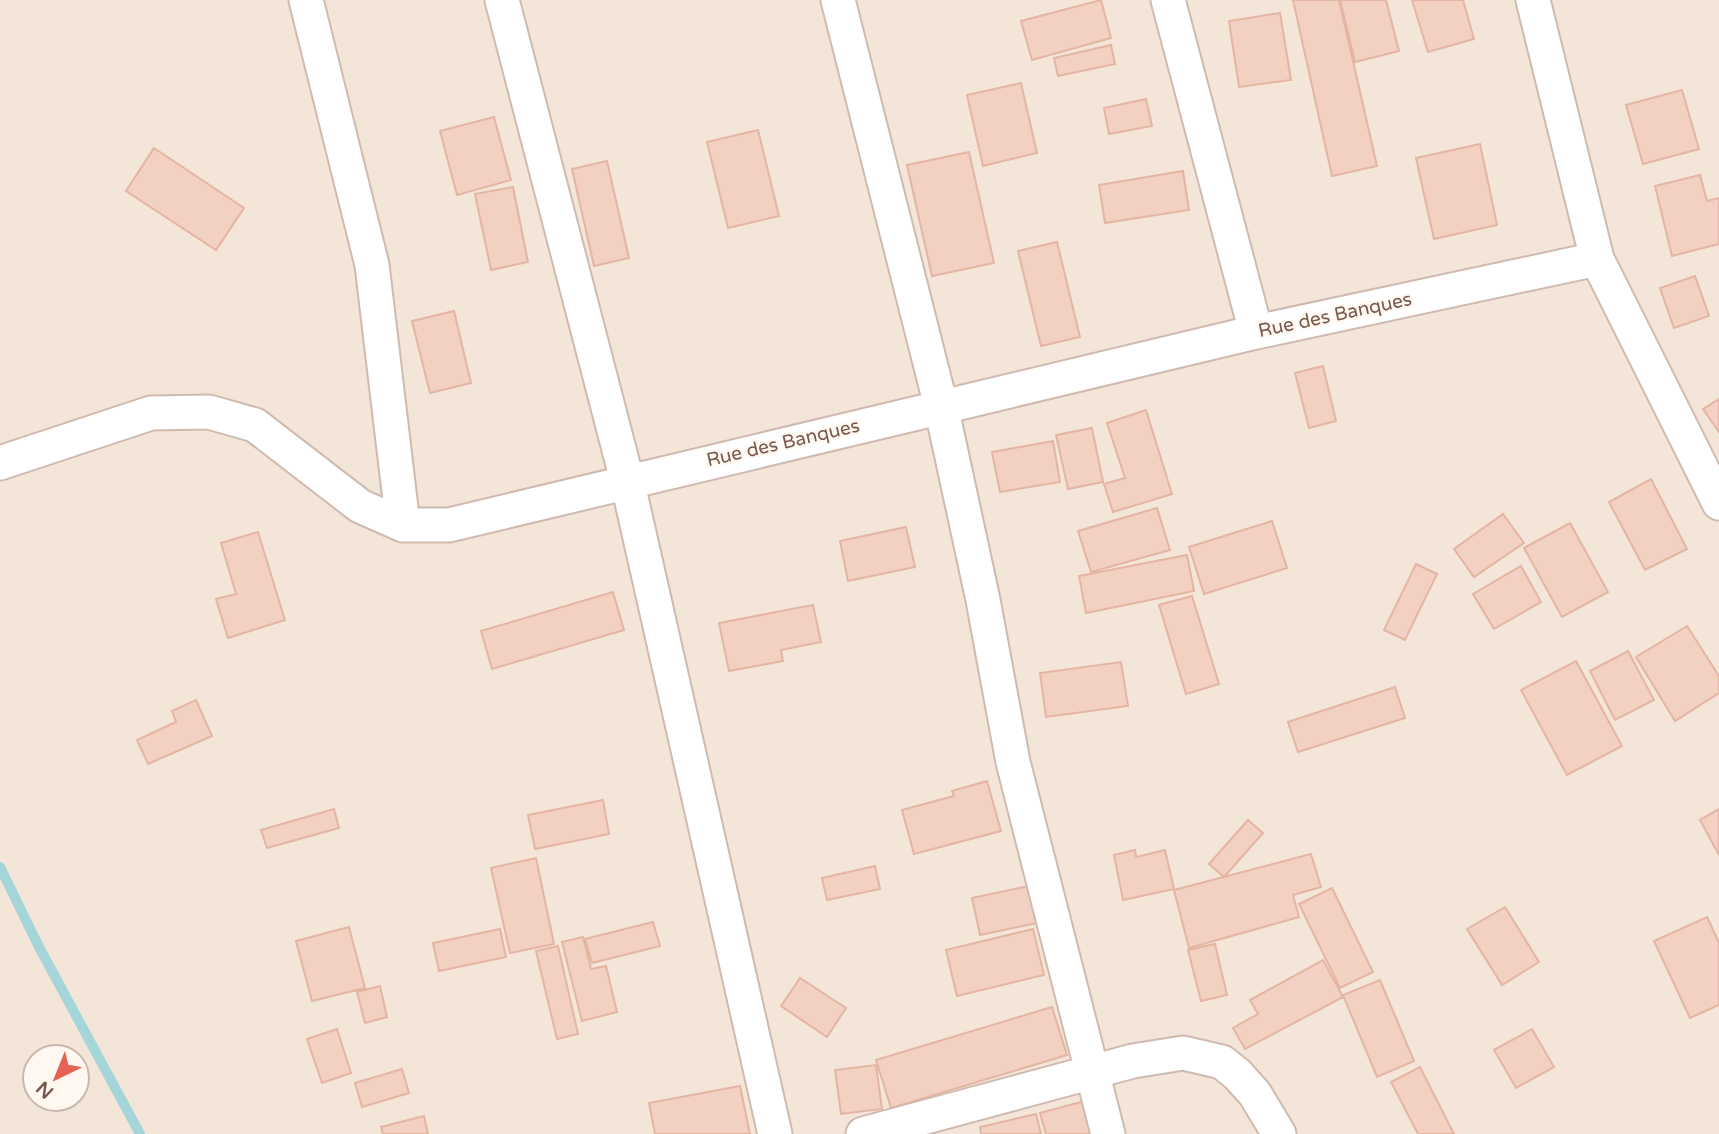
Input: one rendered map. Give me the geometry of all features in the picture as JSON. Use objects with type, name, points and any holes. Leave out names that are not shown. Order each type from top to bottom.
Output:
[{"type":"street","points":[[306,0],[372,265],[403,525]]},
{"type":"street","points":[[502,0],[628,480],[775,1134]]},
{"type":"street","points":[[838,0],[942,406],[983,600],[1013,762],[1108,1134]]},
{"type":"street","points":[[1168,0],[1256,332]]},
{"type":"street","points":[[1533,0],[1597,258],[1719,503]]},
{"type":"street","name":"Rue des Banques","points":[[0,463],[151,413],[209,412],[255,425],[360,506],[403,525],[449,525],[513,512],[628,480],[1256,332],[1597,258]]},
{"type":"street","points":[[863,1134],[1133,1061],[1183,1054],[1222,1062],[1255,1094],[1279,1134]]},
{"type":"shaded area","points":[[0,0],[1719,0],[1719,1134],[0,1134]]},
{"type":"building","points":[[1101,0],[1111,38],[1032,60],[1021,21]]},
{"type":"building","points":[[1293,0],[1339,0],[1377,166],[1332,176]]},
{"type":"building","points":[[1340,0],[1386,0],[1399,51],[1355,62]]},
{"type":"building","points":[[1412,0],[1463,0],[1474,39],[1428,52]]},
{"type":"building","points":[[1280,13],[1291,80],[1239,87],[1229,21]]},
{"type":"building","points":[[1111,45],[1115,64],[1058,76],[1054,58]]},
{"type":"building","points":[[1021,83],[1037,153],[983,166],[967,95]]},
{"type":"building","points":[[1682,90],[1699,149],[1643,164],[1626,105]]},
{"type":"building","points":[[1146,99],[1152,126],[1109,134],[1104,108]]},
{"type":"building","points":[[494,117],[511,180],[457,195],[440,131]]},
{"type":"building","points":[[758,130],[779,216],[728,228],[707,142]]},
{"type":"building","points":[[1480,144],[1497,225],[1434,239],[1416,158]]},
{"type":"building","points":[[154,148],[244,208],[216,250],[126,191]]},
{"type":"building","points":[[969,152],[994,263],[932,276],[907,165]]},
{"type":"building","points":[[607,161],[629,258],[594,266],[572,169]]},
{"type":"building","points":[[1183,171],[1189,210],[1105,223],[1099,185]]},
{"type":"building","points":[[1700,175],[1707,201],[1719,198],[1719,244],[1672,256],[1655,186]]},
{"type":"building","points":[[513,187],[528,262],[491,270],[475,194]]},
{"type":"building","points":[[1057,242],[1080,337],[1041,346],[1018,251]]},
{"type":"building","points":[[1695,276],[1709,316],[1674,328],[1660,288]]},
{"type":"building","points":[[454,311],[471,383],[430,393],[412,321]]},
{"type":"building","points":[[1323,366],[1336,421],[1309,428],[1295,373]]},
{"type":"building","points":[[1719,399],[1719,432],[1703,409]]},
{"type":"building","points":[[1146,410],[1172,494],[1113,512],[1104,484],[1125,478],[1107,423]]},
{"type":"building","points":[[1092,428],[1103,482],[1068,489],[1056,435]]},
{"type":"building","points":[[1053,441],[1060,482],[1000,492],[992,452]]},
{"type":"building","points":[[1651,479],[1687,549],[1645,570],[1609,502]]},
{"type":"building","points":[[1157,508],[1170,550],[1091,572],[1078,531]]},
{"type":"building","points":[[1503,514],[1524,543],[1474,577],[1454,549]]},
{"type":"building","points":[[1272,521],[1287,568],[1204,594],[1189,547]]},
{"type":"building","points":[[1570,523],[1608,592],[1562,617],[1524,548]]},
{"type":"building","points":[[906,527],[915,567],[848,581],[840,541]]},
{"type":"building","points":[[258,532],[285,620],[228,638],[216,599],[236,594],[221,543]]},
{"type":"building","points":[[1187,555],[1194,591],[1086,613],[1079,576]]},
{"type":"building","points":[[1416,564],[1437,574],[1405,640],[1384,630]]},
{"type":"building","points":[[1521,566],[1541,602],[1494,629],[1473,594]]},
{"type":"building","points":[[613,592],[624,630],[492,669],[481,631]]},
{"type":"building","points":[[1192,596],[1219,684],[1186,694],[1159,605]]},
{"type":"building","points":[[813,605],[821,642],[781,650],[783,661],[729,671],[719,623]]},
{"type":"building","points":[[1687,626],[1719,676],[1719,693],[1675,721],[1636,657]]},
{"type":"building","points":[[1628,651],[1654,700],[1615,720],[1590,671]]},
{"type":"building","points":[[1576,661],[1622,746],[1567,775],[1521,690]]},
{"type":"building","points":[[1121,662],[1128,706],[1046,717],[1040,673]]},
{"type":"building","points":[[1395,687],[1405,718],[1298,752],[1288,722]]},
{"type":"building","points":[[196,700],[212,736],[148,764],[137,740],[176,722],[172,711]]},
{"type":"building","points":[[987,781],[1001,831],[914,854],[902,810],[954,796],[952,791]]},
{"type":"building","points":[[603,800],[609,834],[535,849],[528,815]]},
{"type":"building","points":[[334,809],[339,828],[267,848],[261,830]]},
{"type":"building","points":[[1719,809],[1719,855],[1700,820]]},
{"type":"building","points":[[1248,820],[1263,833],[1224,877],[1209,864]]},
{"type":"building","points":[[1135,850],[1136,857],[1165,850],[1174,889],[1123,900],[1114,855]]},
{"type":"building","points":[[1311,854],[1321,887],[1293,895],[1299,917],[1189,948],[1174,890]]},
{"type":"building","points":[[536,858],[554,944],[510,953],[491,868]]},
{"type":"building","points":[[875,866],[880,889],[827,900],[822,878]]},
{"type":"building","points":[[1029,886],[1037,923],[980,935],[972,898]]},
{"type":"building","points":[[1332,888],[1373,972],[1340,988],[1299,904]]},
{"type":"building","points":[[1505,907],[1539,962],[1502,985],[1467,929]]},
{"type":"building","points":[[1707,917],[1719,943],[1719,1005],[1690,1018],[1654,941]]},
{"type":"building","points":[[653,922],[660,946],[592,963],[585,939]]},
{"type":"building","points":[[349,927],[365,988],[312,1001],[296,941]]},
{"type":"building","points":[[500,929],[506,957],[439,971],[433,943]]},
{"type":"building","points":[[1033,929],[1044,975],[957,996],[946,950]]},
{"type":"building","points":[[583,937],[591,969],[606,966],[617,1012],[582,1021],[562,942]]},
{"type":"building","points":[[1215,944],[1227,995],[1201,1001],[1188,950]]},
{"type":"building","points":[[558,946],[578,1034],[557,1039],[536,951]]},
{"type":"building","points":[[1323,960],[1343,997],[1245,1049],[1233,1028],[1258,1014],[1250,1000]]},
{"type":"building","points":[[800,978],[846,1008],[827,1037],[781,1006]]},
{"type":"building","points":[[1380,980],[1414,1061],[1377,1077],[1343,995]]},
{"type":"building","points":[[380,986],[387,1017],[365,1023],[357,992]]},
{"type":"building","points":[[1052,1007],[1067,1055],[891,1108],[876,1060]]},
{"type":"building","points":[[337,1029],[351,1073],[322,1083],[307,1039]]},
{"type":"building","points":[[1532,1029],[1554,1067],[1516,1088],[1494,1050]]},
{"type":"building","points":[[876,1065],[882,1109],[841,1114],[835,1070]]},
{"type":"building","points":[[1420,1067],[1454,1134],[1418,1134],[1391,1082]]},
{"type":"building","points":[[402,1069],[409,1093],[362,1107],[355,1083]]},
{"type":"building","points":[[740,1086],[750,1134],[655,1134],[649,1103]]},
{"type":"building","points":[[1085,1101],[1094,1134],[1046,1134],[1040,1113]]},
{"type":"building","points":[[1036,1114],[1041,1134],[981,1134],[980,1127]]},
{"type":"building","points":[[424,1116],[428,1134],[383,1134],[381,1127]]},
{"type":"waterway","points":[[0,867],[39,947],[140,1134]]}]
